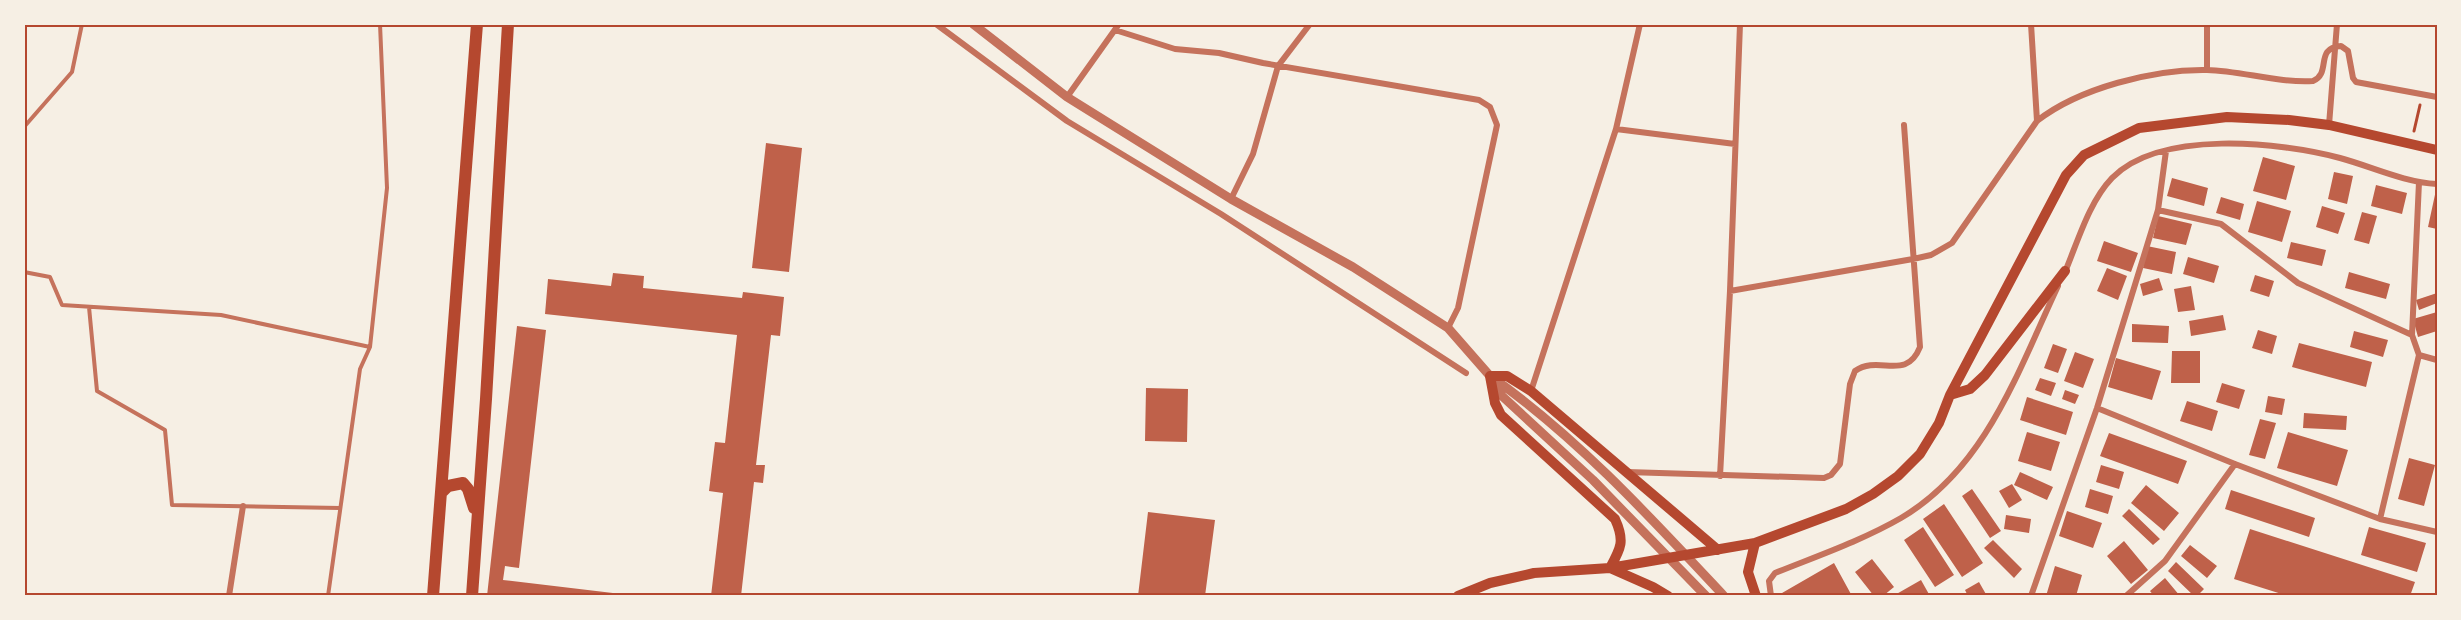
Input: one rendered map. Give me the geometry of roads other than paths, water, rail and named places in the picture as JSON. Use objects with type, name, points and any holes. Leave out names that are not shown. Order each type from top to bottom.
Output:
[{"type":"main road","points":[[433,596],[477,24]]},
{"type":"main road","points":[[471,596],[486,399],[508,24]]},
{"type":"main road","points":[[1458,596],[1510,577],[1534,573],[1610,568],[1755,543],[1846,509],[1873,494],[1898,476],[1920,454],[1939,423],[1950,395],[2066,175],[2084,155],[2139,128],[2198,119],[2256,118],[2329,125],[2437,150]]},
{"type":"main road","points":[[1950,395],[1970,389],[1985,375],[2065,271]]},
{"type":"main road","points":[[1610,568],[1621,549],[1619,529],[1615,519],[1501,415],[1495,403],[1490,376],[1507,376],[1531,391],[1718,550]]},
{"type":"main road","points":[[441,493],[448,486],[463,483],[468,489],[476,515]]},
{"type":"main road","points":[[1755,543],[1748,572],[1756,596]]},
{"type":"main road","points":[[1610,568],[1668,596]]},
{"type":"street","points":[[936,24],[1067,121],[1221,214],[1466,373]]},
{"type":"street","points":[[973,24],[1067,97],[1231,199],[1353,267],[1448,328],[1505,392],[1706,596]]},
{"type":"street","points":[[1231,199],[1253,154],[1278,66],[1310,24]]},
{"type":"street","points":[[1531,391],[1616,129],[1640,24]]},
{"type":"street","points":[[1720,476],[1730,291],[1740,24]]},
{"type":"street","points":[[2031,24],[2037,121]]},
{"type":"street","points":[[2207,24],[2207,70]]},
{"type":"street","points":[[2329,125],[2337,47],[2337,24]]},
{"type":"street","points":[[1067,97],[1117,27],[1175,49],[1219,53],[1278,66],[1479,100],[1490,108],[1497,125],[1458,308],[1448,328]]},
{"type":"street","points":[[1730,291],[1931,255],[1952,243],[2037,121],[2053,109],[2086,94],[2115,85],[2162,74],[2207,70],[2313,81],[2322,74],[2327,52],[2341,46],[2349,51],[2353,78],[2356,82],[2437,97]]},
{"type":"street","points":[[1627,472],[1824,478],[1836,470],[1840,464],[1850,384],[1855,371],[1868,365],[1904,366],[1912,362],[1920,347],[1904,125]]},
{"type":"street","points":[[1616,129],[1735,144]]},
{"type":"street","points":[[1771,596],[1769,582],[1775,573],[1872,533],[1903,517],[1955,474],[1996,419],[2099,194],[2112,178],[2128,165],[2146,156],[2201,145],[2237,143],[2273,145],[2308,150],[2419,182],[2437,184]]},
{"type":"street","points":[[2031,596],[2097,408],[2158,210],[2166,151]]},
{"type":"street","points":[[2380,519],[2419,355],[2412,335],[2419,182]]},
{"type":"street","points":[[2158,210],[2221,224],[2298,283],[2412,335]]},
{"type":"street","points":[[2419,355],[2437,360]]},
{"type":"street","points":[[1505,392],[1603,470],[1724,596]]},
{"type":"street","points":[[2097,408],[2380,519],[2437,532]]},
{"type":"street","points":[[2126,596],[2165,561],[2235,464]]},
{"type":"street","points":[[230,596],[243,506]]},
{"type":"lane","points":[[24,127],[72,72],[82,24]]},
{"type":"lane","points":[[328,596],[360,369],[370,347],[387,188],[380,24]]},
{"type":"lane","points":[[24,272],[50,277],[62,305],[221,315],[370,347]]},
{"type":"lane","points":[[89,307],[97,391],[165,430],[172,505],[340,508]]}]
